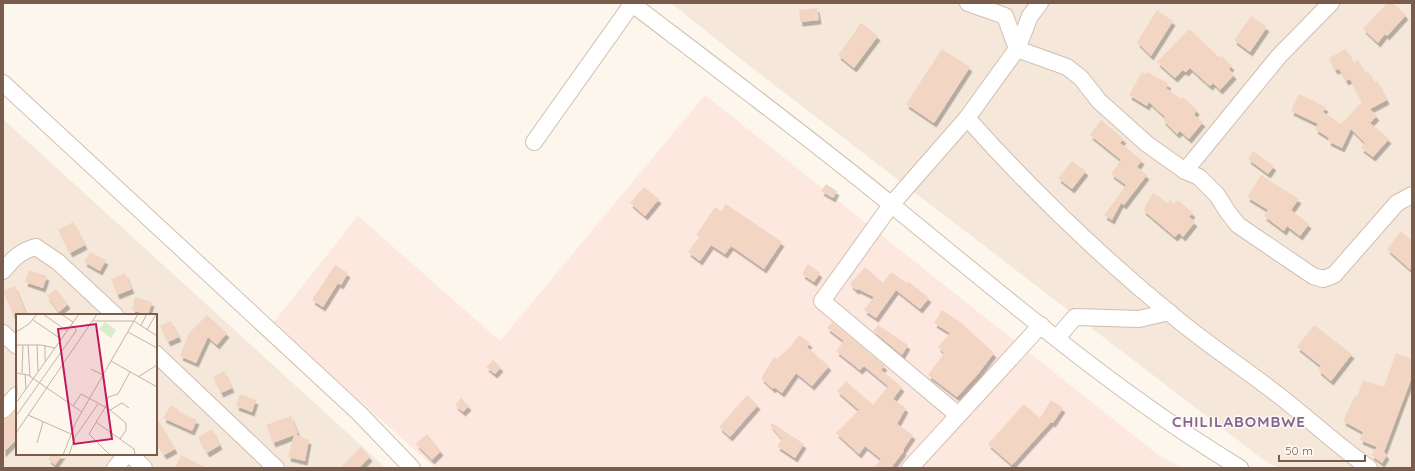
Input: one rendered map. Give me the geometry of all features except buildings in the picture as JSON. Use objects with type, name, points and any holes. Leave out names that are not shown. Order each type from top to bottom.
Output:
[{"type":"street","points":[[534,142],[631,3],[763,104],[1057,338],[1148,408],[1205,447],[1240,468]]},
{"type":"street","points":[[968,3],[1005,16],[1017,49]]},
{"type":"street","points":[[958,415],[822,300],[891,205],[967,118],[1017,49],[1030,16],[1040,3]]},
{"type":"street","points":[[1185,171],[1279,56],[1331,3]]},
{"type":"street","points":[[1017,49],[1067,67],[1080,78],[1099,101],[1147,144],[1185,171],[1198,177],[1217,195],[1227,211],[1238,224],[1313,276],[1323,278],[1334,275],[1397,203],[1412,195]]},
{"type":"street","points":[[3,83],[341,397],[412,468]]},
{"type":"street","points":[[967,118],[1002,158],[1104,257],[1169,312],[1279,395],[1335,443],[1368,468]]},
{"type":"street","points":[[3,272],[17,255],[25,249],[36,247],[58,262],[114,314]]},
{"type":"street","points":[[1057,338],[1075,317],[1140,319],[1169,312]]},
{"type":"street","points":[[910,468],[1041,325]]},
{"type":"street","points":[[3,333],[16,345]]},
{"type":"street","points":[[157,355],[276,468]]},
{"type":"street","points":[[3,410],[16,395]]},
{"type":"street","points":[[115,468],[127,455]]},
{"type":"street","points":[[129,455],[144,468]]},
{"type":"shaded area","points":[[671,3],[1412,3],[1412,468],[1279,468],[1265,461],[747,64]]},
{"type":"shaded area","points":[[705,95],[1157,454],[1182,468],[435,468],[273,323],[358,216],[500,341]]},
{"type":"shaded area","points":[[3,119],[386,468],[3,468]]},
{"type":"district","name":"CHILILABOMBWE","points":[[1239,421]]}]
